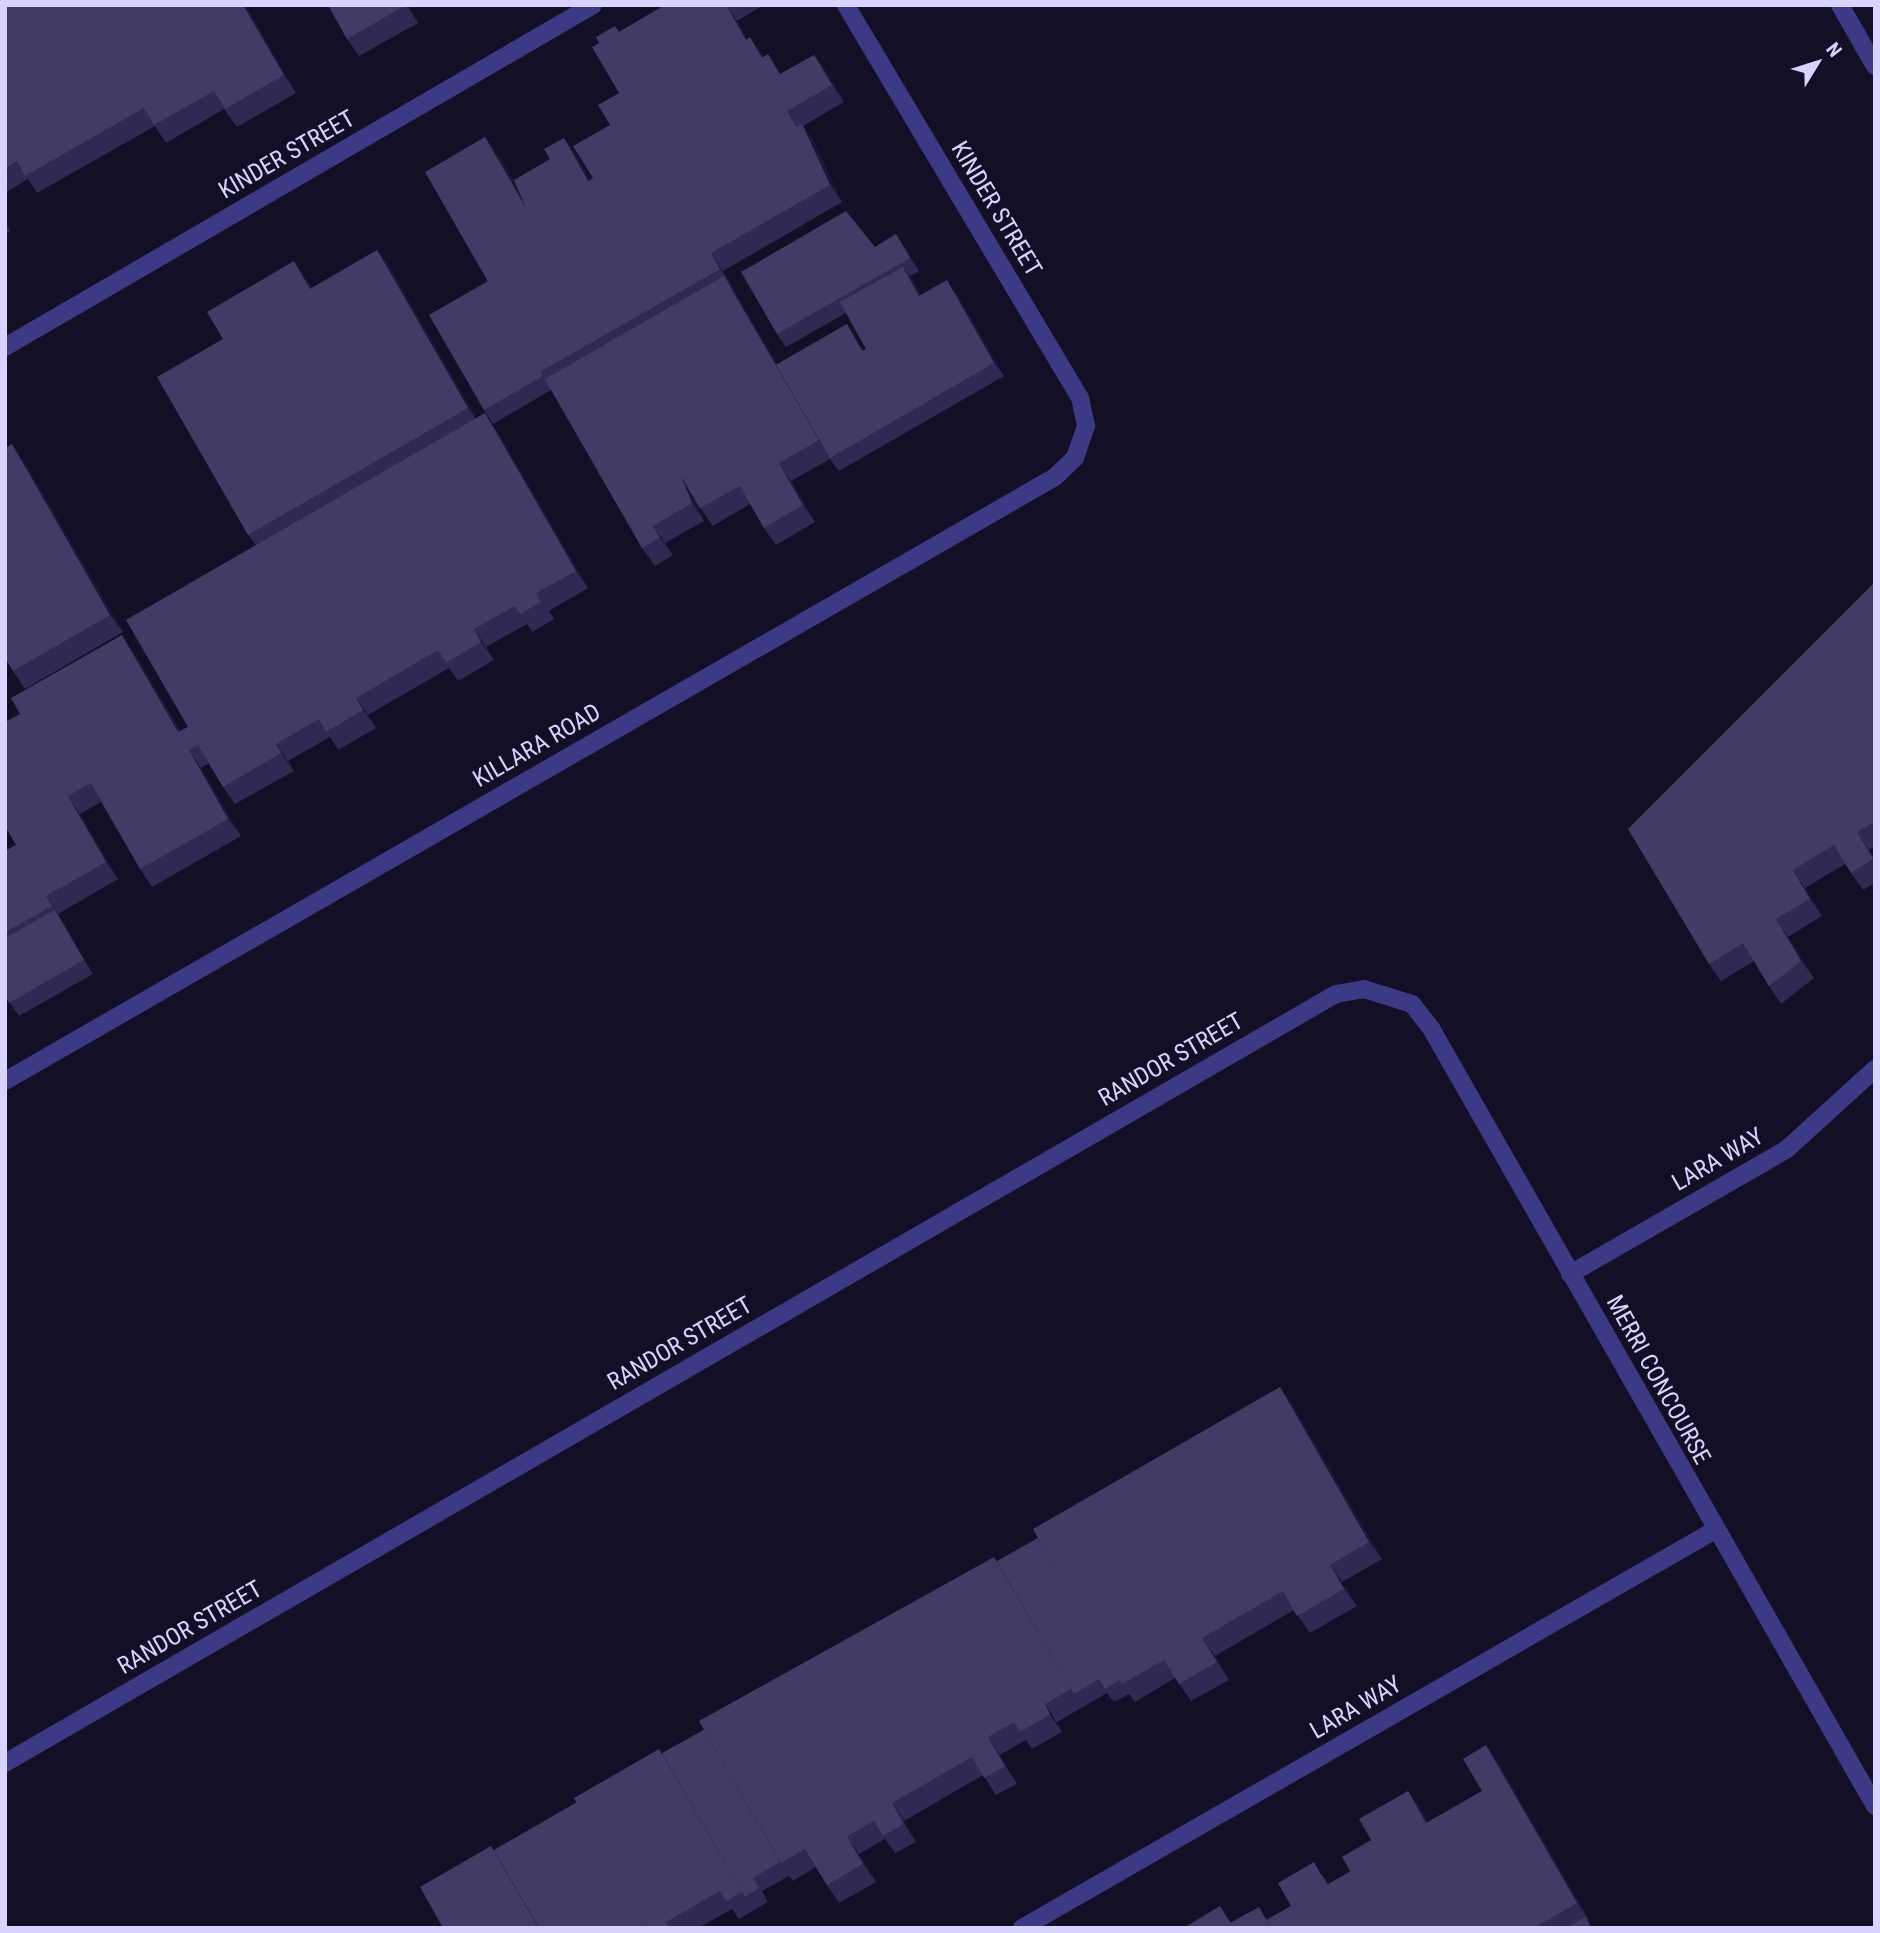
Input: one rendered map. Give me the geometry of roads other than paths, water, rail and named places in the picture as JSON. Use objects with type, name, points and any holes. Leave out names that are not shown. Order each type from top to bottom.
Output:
[{"type":"street","name":"KINDER STREET","points":[[5,347],[593,5]]},
{"type":"street","name":"KINDER STREET","points":[[846,5],[1080,397],[1082,442]]},
{"type":"street","points":[[1840,5],[1875,66]]},
{"type":"street","name":"KILLARA ROAD","points":[[5,1081],[1055,477],[1082,442]]},
{"type":"street","name":"MERRI CONCOURSE","points":[[1387,992],[1412,1004],[1432,1030],[1715,1530],[1875,1806]]},
{"type":"street","name":"RANDOR STREET","points":[[5,1763],[1336,994],[1387,992]]},
{"type":"street","name":"LARA WAY","points":[[1570,1274],[1787,1149],[1875,1069]]},
{"type":"street","name":"LARA WAY","points":[[1022,1928],[1715,1530]]}]
